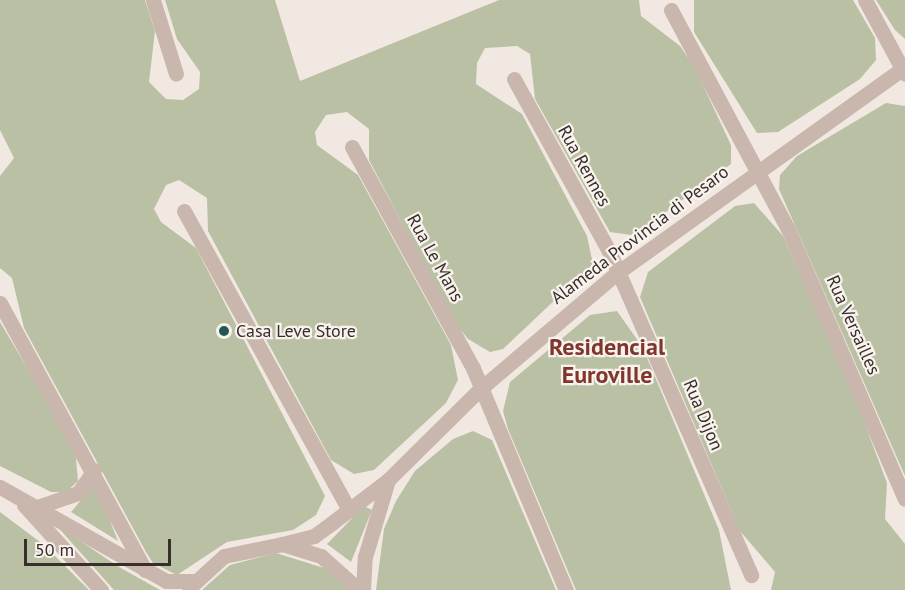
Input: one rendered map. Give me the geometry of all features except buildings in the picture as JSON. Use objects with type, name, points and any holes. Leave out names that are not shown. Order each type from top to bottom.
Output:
[{"type":"street","points":[[153,0],[176,74]]},
{"type":"street","points":[[865,0],[904,70]]},
{"type":"street","name":"Rua Versailles","points":[[671,9],[798,250],[905,499]]},
{"type":"street","name":"Alameda Provincia di Pesaro","points":[[282,544],[314,536],[349,510],[388,480],[480,389],[617,273],[756,172],[904,70]]},
{"type":"street","name":"Rua Rennes","points":[[514,79],[617,273]]},
{"type":"street","name":"Rua Le Mans","points":[[352,147],[480,389],[566,590]]},
{"type":"street","points":[[184,211],[349,510]]},
{"type":"street","name":"Rua Dijon","points":[[617,273],[751,575]]},
{"type":"street","points":[[0,303],[94,470],[144,570]]},
{"type":"street","points":[[37,507],[78,493],[94,470]]},
{"type":"street","name":"Alameda Provincia di Pesaro","points":[[361,590],[365,557],[388,480]]},
{"type":"street","points":[[0,487],[166,581],[191,585],[243,548],[282,544],[321,556],[361,590]]},
{"type":"street","points":[[18,498],[102,590]]},
{"type":"green space","points":[[0,0],[145,0],[155,31],[149,82],[166,99],[183,100],[199,89],[200,72],[177,39],[165,0],[275,0],[300,81],[499,0],[639,0],[641,16],[680,46],[694,66],[731,145],[731,164],[644,228],[631,235],[610,232],[535,99],[530,54],[517,46],[485,48],[477,63],[476,84],[522,114],[587,236],[593,264],[503,349],[490,352],[468,339],[455,323],[369,160],[369,129],[347,112],[326,115],[315,132],[317,145],[358,175],[451,345],[458,380],[446,403],[374,470],[354,474],[331,460],[208,231],[207,198],[179,180],[166,185],[154,209],[161,222],[196,248],[325,496],[316,515],[293,530],[227,542],[177,575],[153,563],[146,552],[24,328],[12,278],[0,268],[0,176],[14,158],[0,130]]},
{"type":"green space","points":[[694,0],[853,0],[875,38],[876,60],[860,79],[778,132],[757,133],[694,32]]},
{"type":"green space","points":[[876,0],[905,0],[905,39],[895,30]]},
{"type":"green space","points":[[886,103],[905,106],[905,476],[779,189],[780,175],[797,156]]},
{"type":"green space","points":[[754,203],[783,236],[854,395],[887,483],[885,519],[905,544],[905,590],[771,590],[775,572],[740,531],[640,297],[648,272],[735,206]]},
{"type":"green space","points":[[617,311],[643,348],[719,530],[731,590],[576,590],[508,429],[503,411],[510,382],[590,315]]},
{"type":"green space","points":[[0,322],[75,449],[78,481],[66,492],[51,492],[0,466]]},
{"type":"green space","points":[[473,431],[492,440],[556,590],[376,590],[384,529],[396,501],[415,471],[453,439]]},
{"type":"green space","points":[[93,486],[108,516],[118,541],[71,512]]},
{"type":"green space","points":[[364,506],[372,510],[351,562],[327,544]]},
{"type":"green space","points":[[0,512],[44,545],[89,590],[0,590]]},
{"type":"green space","points":[[55,524],[119,567],[160,590],[114,590]]},
{"type":"green space","points":[[276,553],[324,568],[348,590],[202,590],[230,565]]},
{"type":"place","name":"Casa Leve Store","points":[[224,331]]},
{"type":"district","name":"Residencial Euroville","points":[[607,361]]}]
